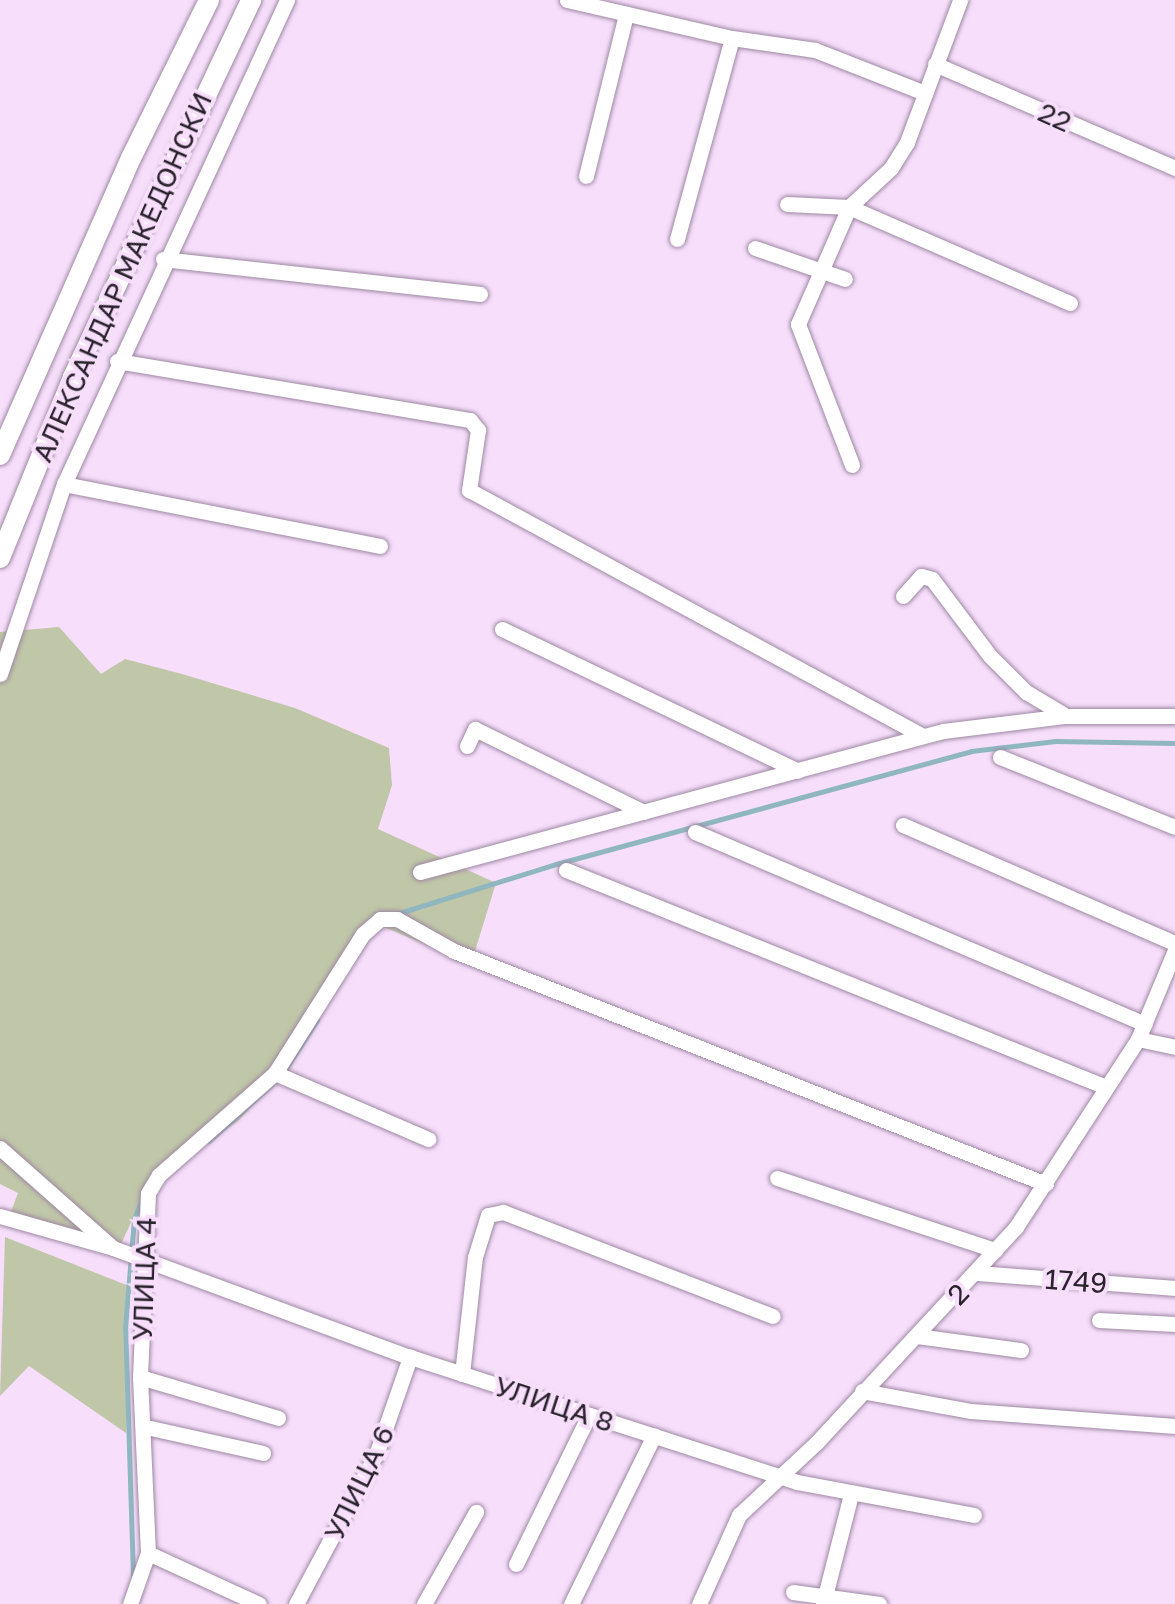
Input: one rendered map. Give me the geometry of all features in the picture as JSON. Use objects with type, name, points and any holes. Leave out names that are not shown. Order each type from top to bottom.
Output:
[{"type":"street","name":"АЛЕКСАНДАР МАКЕДОНСКИ","points":[[0,455],[130,158],[209,0]]},
{"type":"street","name":"АЛЕКСАНДАР МАКЕДОНСКИ","points":[[0,558],[73,377],[251,0]]},
{"type":"street","points":[[0,674],[64,484],[163,259],[287,0]]},
{"type":"street","points":[[567,0],[732,38],[815,50],[925,93]]},
{"type":"street","points":[[852,465],[798,330],[849,207],[899,156],[960,0]]},
{"type":"street","points":[[586,176],[626,14]]},
{"type":"street","points":[[678,239],[732,38]]},
{"type":"street","name":"22","points":[[936,64],[1175,168]]},
{"type":"street","points":[[788,204],[849,207],[1070,302]]},
{"type":"street","points":[[754,248],[845,279]]},
{"type":"street","points":[[163,259],[480,294]]},
{"type":"street","points":[[117,361],[470,420],[478,430],[469,490],[922,736]]},
{"type":"street","points":[[64,484],[380,546]]},
{"type":"street","points":[[903,596],[921,576],[932,579],[1026,692],[1066,716]]},
{"type":"street","points":[[502,629],[798,771]]},
{"type":"street","points":[[420,872],[922,736],[1066,716],[1175,716]]},
{"type":"street","points":[[467,746],[475,728],[644,812]]},
{"type":"street","points":[[1000,757],[1175,827]]},
{"type":"street","points":[[903,825],[1175,946]]},
{"type":"street","points":[[695,832],[1175,1047]]},
{"type":"street","points":[[566,870],[1106,1087]]},
{"type":"street","name":"УЛИЦА 4","points":[[130,1604],[148,1554],[146,1427],[140,1377],[148,1192],[159,1174],[275,1073],[363,934],[380,919],[397,919],[454,952],[1046,1184]]},
{"type":"street","name":"2","points":[[698,1604],[739,1515],[776,1475],[817,1442],[977,1274],[1046,1184],[1141,1031],[1175,946]]},
{"type":"street","points":[[275,1073],[428,1139]]},
{"type":"street","points":[[0,1148],[113,1248]]},
{"type":"street","points":[[777,1178],[995,1250]]},
{"type":"street","points":[[462,1374],[474,1257],[488,1215],[503,1212],[772,1316]]},
{"type":"street","name":"УЛИЦА 8","points":[[0,1216],[144,1258],[410,1357],[776,1475],[850,1494],[974,1515]]},
{"type":"street","name":"1749","points":[[977,1274],[1175,1288]]},
{"type":"street","points":[[1099,1320],[1175,1324]]},
{"type":"street","points":[[917,1336],[1021,1350]]},
{"type":"street","name":"УЛИЦА 6","points":[[296,1604],[376,1452],[410,1357]]},
{"type":"street","points":[[140,1377],[278,1418]]},
{"type":"street","points":[[862,1391],[970,1411],[1175,1426]]},
{"type":"street","points":[[516,1564],[589,1415]]},
{"type":"street","points":[[146,1427],[263,1454]]},
{"type":"street","points":[[571,1604],[654,1435]]},
{"type":"street","points":[[824,1599],[850,1494]]},
{"type":"street","points":[[424,1604],[476,1512]]},
{"type":"street","points":[[148,1554],[259,1604]]},
{"type":"street","points":[[792,1592],[879,1604]]},
{"type":"green space","points":[[59,627],[101,674],[125,659],[295,708],[389,748],[392,785],[378,829],[496,883],[471,964],[377,924],[281,1076],[238,1121],[148,1186],[121,1244],[9,1217],[18,1193],[0,1184],[0,632]]},
{"type":"green space","points":[[5,1237],[129,1286],[126,1433],[29,1366],[0,1396]]},
{"type":"waterway","points":[[396,914],[556,864],[971,751],[1055,741],[1175,743]]},
{"type":"waterway","points":[[209,1141],[281,1076],[317,1020]]},
{"type":"waterway","points":[[133,1576],[125,1328],[134,1219],[142,1199]]}]
